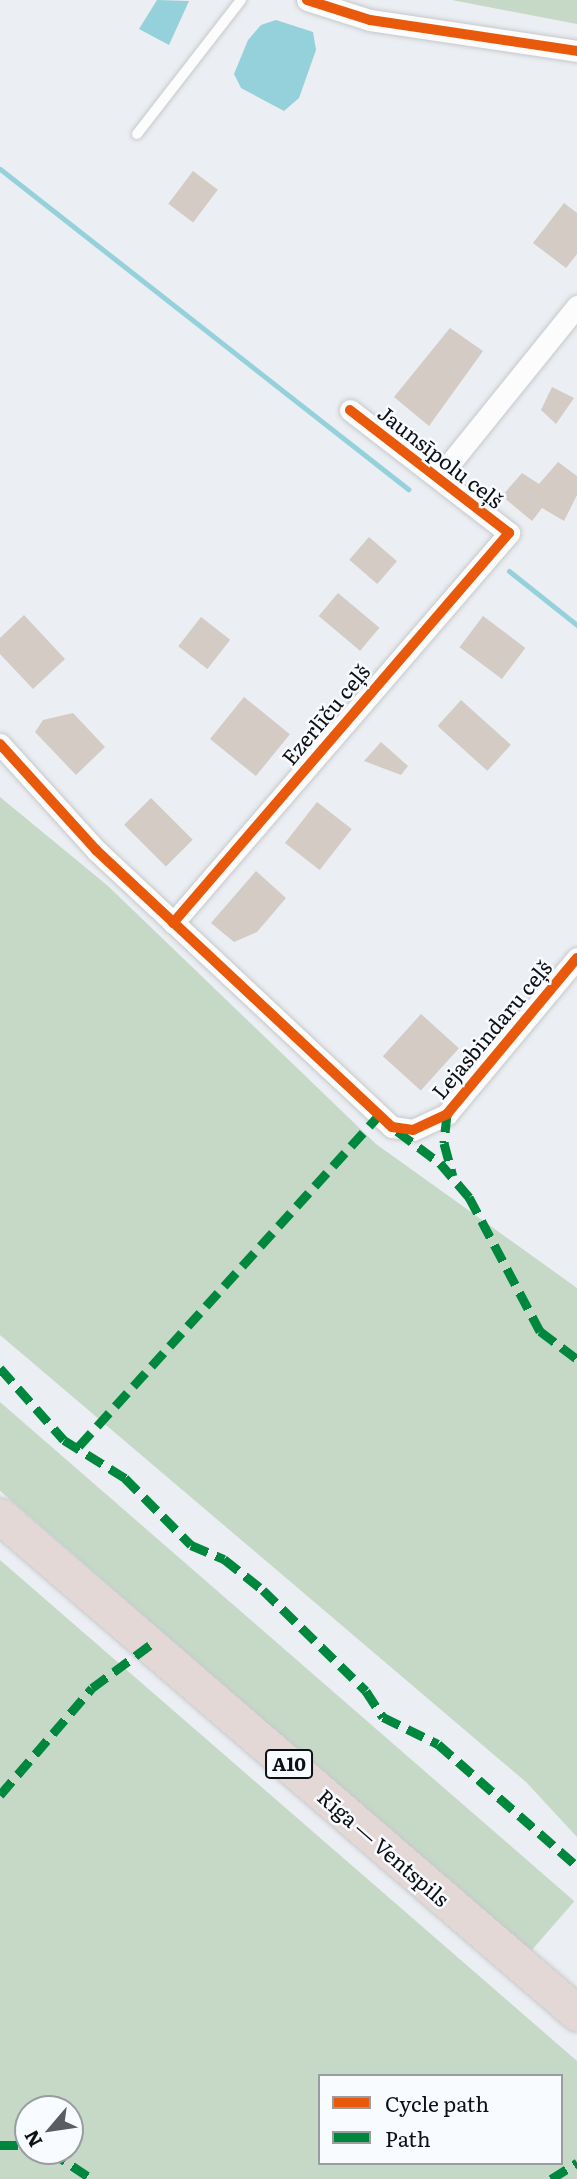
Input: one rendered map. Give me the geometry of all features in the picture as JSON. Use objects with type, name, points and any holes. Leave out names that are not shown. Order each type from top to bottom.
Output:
[{"type":"highway","name":"Rīga — Ventspils","points":[[0,1516],[577,2013]]},
{"type":"street","points":[[307,0],[370,20],[577,51]]},
{"type":"street","points":[[439,477],[577,306]]},
{"type":"street","name":"Jaunsīpolu ceļš","points":[[350,410],[509,533]]},
{"type":"street","name":"Ezerlīču ceļš","points":[[173,923],[509,533]]},
{"type":"street","points":[[0,744],[96,850],[173,923]]},
{"type":"street","name":"Lejasbindaru ceļš","points":[[173,923],[391,1126],[412,1130],[447,1114],[577,958]]},
{"type":"lane","points":[[136,134],[241,0]]},
{"type":"green space","points":[[452,0],[577,0],[577,24]]},
{"type":"green space","points":[[0,797],[108,886],[376,1144],[577,1288],[577,1837],[526,1782],[0,1335]]},
{"type":"green space","points":[[0,1402],[574,1901],[530,1952],[0,1491]]},
{"type":"green space","points":[[0,1560],[577,2061],[577,2179],[0,2179]]},
{"type":"water","points":[[157,0],[189,1],[169,45],[139,29]]},
{"type":"water","points":[[276,20],[313,32],[316,50],[299,98],[284,111],[241,88],[234,74],[248,40],[261,25]]},
{"type":"building","points":[[193,171],[218,190],[193,222],[168,204]]},
{"type":"building","points":[[564,203],[577,213],[577,254],[566,268],[533,243]]},
{"type":"building","points":[[450,328],[483,351],[429,426],[394,397]]},
{"type":"building","points":[[552,387],[574,398],[556,424],[541,410]]},
{"type":"building","points":[[558,462],[577,476],[577,495],[564,521],[542,508],[532,521],[502,496],[522,473],[539,484]]},
{"type":"building","points":[[369,537],[397,561],[377,584],[349,560]]},
{"type":"building","points":[[338,593],[379,628],[360,651],[319,616]]},
{"type":"building","points":[[24,615],[65,659],[33,689],[0,654],[0,638]]},
{"type":"building","points":[[483,616],[525,648],[502,679],[460,647]]},
{"type":"building","points":[[201,617],[230,640],[207,669],[178,646]]},
{"type":"building","points":[[244,697],[290,734],[256,776],[210,739]]},
{"type":"building","points":[[461,700],[511,745],[487,771],[438,726]]},
{"type":"building","points":[[73,713],[105,747],[76,775],[35,732],[43,720]]},
{"type":"building","points":[[381,742],[408,766],[401,775],[364,761]]},
{"type":"building","points":[[151,798],[193,840],[166,867],[124,825]]},
{"type":"building","points":[[317,802],[352,829],[320,870],[285,843]]},
{"type":"building","points":[[256,871],[286,898],[257,932],[234,942],[211,923]]},
{"type":"building","points":[[421,1014],[459,1048],[421,1090],[383,1056]]},
{"type":"waterway","points":[[0,169],[408,489]]},
{"type":"waterway","points":[[509,571],[577,625]]},
{"type":"marked path","points":[[447,1114],[444,1143],[453,1176]]},
{"type":"marked path","points":[[79,1446],[379,1115]]},
{"type":"marked path","points":[[397,1131],[440,1163],[469,1197],[540,1331],[577,1359]]},
{"type":"marked path","points":[[0,1368],[64,1440],[125,1478],[191,1545],[224,1559],[263,1590],[366,1691],[383,1717],[438,1744],[577,1866]]},
{"type":"marked path","points":[[0,1795],[92,1688],[150,1645]]},
{"type":"marked path","points":[[0,2145],[14,2145]]},
{"type":"marked path","points":[[551,2179],[577,2163]]},
{"type":"marked path","points":[[71,2165],[92,2179]]},
{"type":"cycle path","points":[[307,0],[370,20],[577,51]]},
{"type":"cycle path","points":[[173,923],[509,533],[350,410]]},
{"type":"cycle path","points":[[0,744],[96,850],[392,1127],[413,1130],[447,1114],[577,958]]}]
